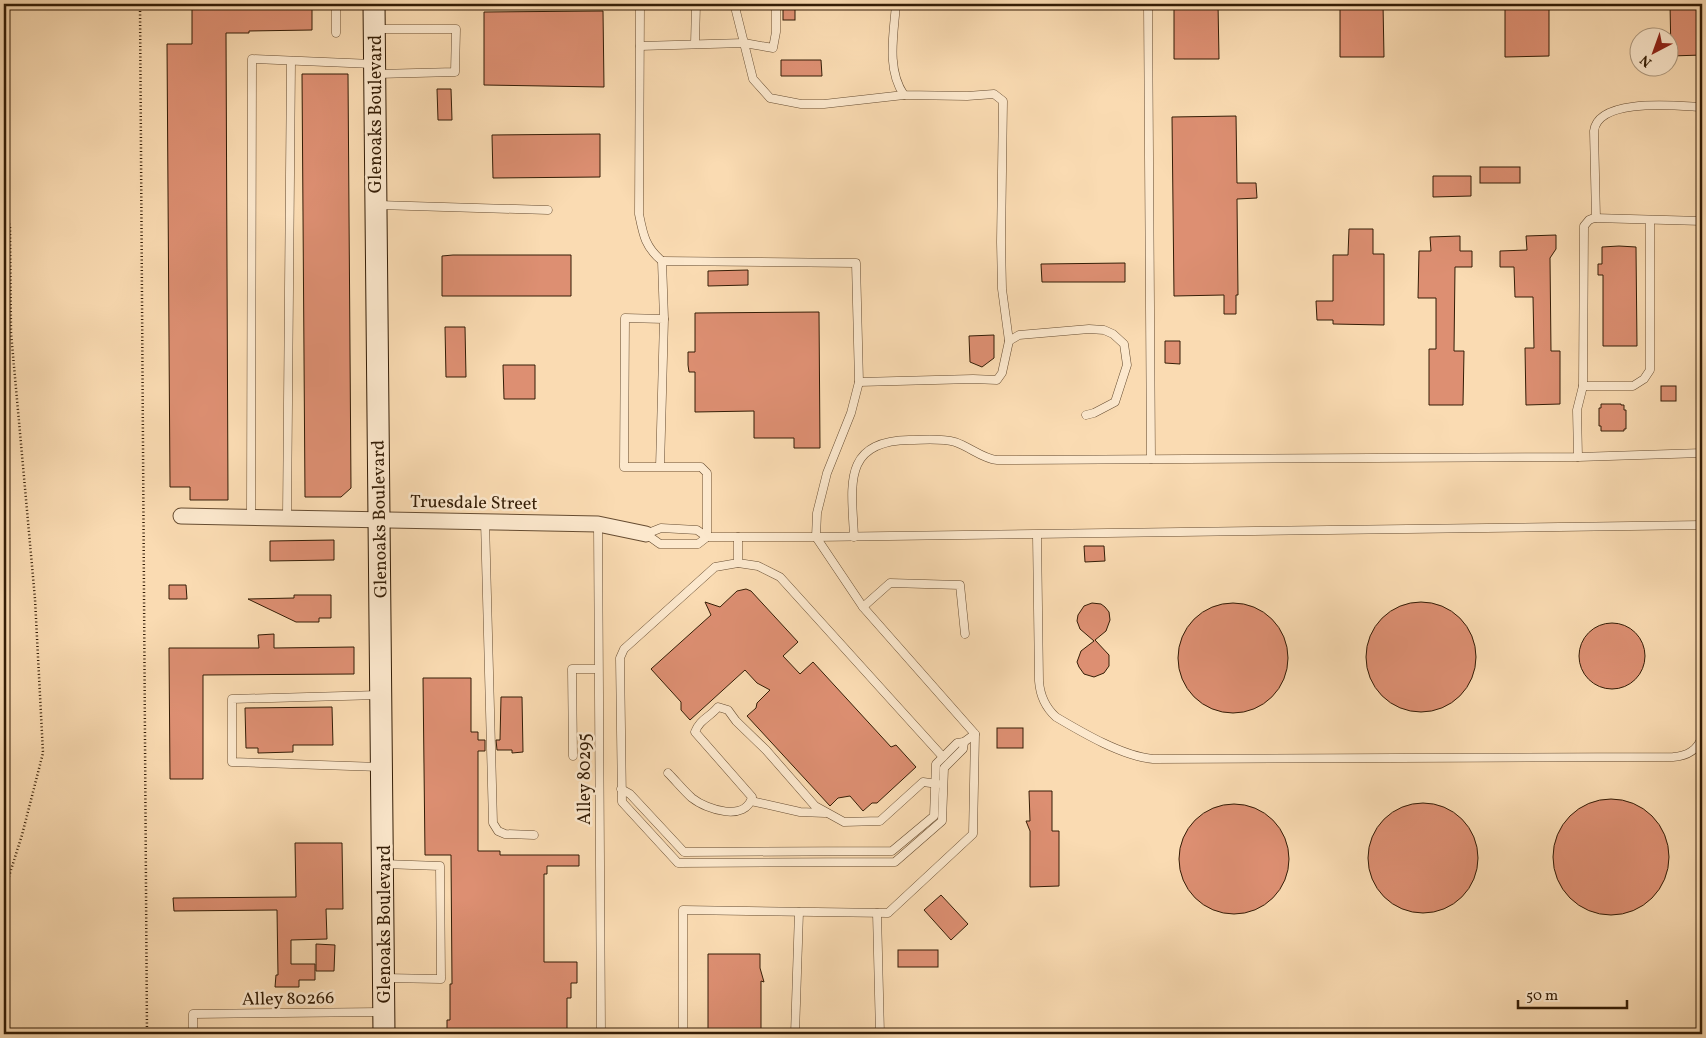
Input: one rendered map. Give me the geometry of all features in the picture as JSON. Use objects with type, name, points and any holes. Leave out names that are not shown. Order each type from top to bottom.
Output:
[{"type":"main road","name":"Glenoaks Boulevard","points":[[374,4],[384,864],[384,1034]]},
{"type":"street","name":"Truesdale Street","points":[[181,516],[598,524],[646,534]]},
{"type":"lane","points":[[336,4],[336,33]]},
{"type":"lane","points":[[640,4],[639,214],[642,232],[650,252],[662,261],[856,263],[859,382],[851,413],[827,473],[817,513],[816,537],[863,607],[975,734],[974,834],[888,913],[683,910],[683,1034]]},
{"type":"lane","points":[[695,44],[696,4]]},
{"type":"lane","points":[[737,4],[736,11],[753,79],[770,98],[801,104],[824,104],[904,95],[967,96],[994,94],[1003,101],[1002,289],[1009,341],[1002,373],[996,380],[859,382]]},
{"type":"lane","points":[[640,46],[744,42],[773,48],[776,32],[776,4]]},
{"type":"lane","points":[[896,4],[892,60],[898,86],[904,95]]},
{"type":"lane","points":[[1148,4],[1151,459]]},
{"type":"lane","points":[[251,517],[252,59],[375,69],[455,72],[456,29],[375,29]]},
{"type":"lane","points":[[287,517],[291,61]]},
{"type":"lane","points":[[1596,218],[1594,131],[1597,121],[1603,116],[1631,106],[1702,106]]},
{"type":"lane","points":[[376,205],[548,210]]},
{"type":"lane","points":[[1578,457],[1577,410],[1583,386],[1584,229],[1588,220],[1596,218],[1702,221]]},
{"type":"lane","points":[[1583,386],[1633,386],[1644,379],[1650,370],[1650,220]]},
{"type":"lane","points":[[660,467],[664,319],[662,261]]},
{"type":"lane","points":[[664,319],[625,318],[624,467],[701,467],[708,473],[707,537]]},
{"type":"lane","points":[[1009,341],[1019,335],[1089,329],[1104,330],[1113,334],[1124,344],[1127,365],[1114,402],[1094,413],[1086,415]]},
{"type":"lane","points":[[854,537],[852,487],[854,471],[866,454],[882,443],[894,440],[944,440],[957,443],[998,460],[1578,457],[1702,453]]},
{"type":"lane","points":[[485,521],[493,823],[498,831],[505,834],[534,835]]},
{"type":"lane","name":"Alley 80295","points":[[598,524],[600,1034]]},
{"type":"lane","points":[[646,534],[661,528],[697,530],[707,537],[854,537],[1702,525]]},
{"type":"lane","points":[[646,534],[660,544],[698,544],[707,537]]},
{"type":"lane","points":[[1037,535],[1039,681],[1043,698],[1049,710],[1061,720],[1138,757],[1172,759],[1673,757],[1691,752],[1699,745],[1702,737]]},
{"type":"lane","points":[[738,537],[738,563]]},
{"type":"lane","points":[[943,757],[780,577],[758,566],[738,563],[715,567],[624,649],[620,658],[622,802],[678,863],[894,862],[942,821],[936,764],[943,757],[957,743],[964,742],[975,734]]},
{"type":"lane","points":[[863,607],[890,583],[960,586],[965,634]]},
{"type":"lane","points":[[574,756],[572,669],[598,669]]},
{"type":"lane","points":[[381,694],[232,699],[232,762],[356,767],[382,766]]},
{"type":"lane","points":[[668,773],[692,798],[707,808],[737,812],[745,809],[751,802],[752,797],[694,732],[698,724],[711,715],[718,707],[728,710],[815,806],[844,822],[880,821],[924,782],[939,784]]},
{"type":"lane","points":[[621,789],[630,794],[684,852],[892,852],[934,816],[939,784],[944,768],[963,749],[964,742]]},
{"type":"lane","points":[[751,802],[800,812],[827,813]]},
{"type":"lane","points":[[384,864],[440,866],[441,979],[384,978]]},
{"type":"lane","points":[[795,1034],[799,912]]},
{"type":"lane","points":[[877,913],[880,1034]]},
{"type":"lane","name":"Alley 80266","points":[[193,1034],[193,1014],[384,1012]]},
{"type":"path","points":[[140,4],[147,1034]]},
{"type":"path","points":[[4,207],[10,228],[11,333],[35,599],[43,753],[22,835],[4,892]]},
{"type":"building","points":[[192,4],[312,4],[312,30],[226,33],[228,500],[190,500],[190,487],[170,487],[167,44],[192,44]]},
{"type":"building","points":[[783,4],[795,4],[795,20],[783,20]]},
{"type":"building","points":[[1174,4],[1218,4],[1219,59],[1174,59]]},
{"type":"building","points":[[1340,4],[1383,4],[1384,57],[1340,57]]},
{"type":"building","points":[[1505,4],[1549,4],[1549,56],[1505,57]]},
{"type":"building","points":[[1670,4],[1702,4],[1702,55],[1678,56],[1678,28],[1670,28]]},
{"type":"building","points":[[603,11],[604,87],[484,85],[484,12]]},
{"type":"building","points":[[781,60],[821,60],[822,76],[781,76]]},
{"type":"building","points":[[302,74],[348,74],[351,488],[341,497],[305,497]]},
{"type":"building","points":[[437,89],[451,89],[452,120],[438,120]]},
{"type":"building","points":[[1236,116],[1237,183],[1256,183],[1257,198],[1237,199],[1238,295],[1236,295],[1236,314],[1224,314],[1224,295],[1174,296],[1172,117]]},
{"type":"building","points":[[600,134],[600,177],[493,178],[492,135]]},
{"type":"building","points":[[1480,167],[1520,167],[1520,183],[1480,183]]},
{"type":"building","points":[[1433,176],[1471,176],[1471,196],[1433,197]]},
{"type":"building","points":[[1349,229],[1373,229],[1373,254],[1384,254],[1384,325],[1333,324],[1333,320],[1317,320],[1316,301],[1333,301],[1333,255],[1348,255]]},
{"type":"building","points":[[1556,235],[1556,249],[1550,258],[1551,351],[1560,351],[1560,404],[1526,405],[1525,348],[1534,348],[1533,297],[1515,297],[1514,267],[1500,267],[1500,251],[1527,250],[1526,236]]},
{"type":"building","points":[[1460,236],[1460,251],[1472,251],[1472,267],[1455,267],[1454,351],[1464,351],[1463,405],[1429,405],[1429,349],[1436,349],[1436,298],[1418,298],[1419,251],[1431,251],[1430,237]]},
{"type":"building","points":[[1602,247],[1636,247],[1637,346],[1603,346],[1603,275],[1598,275],[1598,264],[1602,264]]},
{"type":"building","points":[[571,255],[571,296],[442,296],[442,256]]},
{"type":"building","points":[[1125,263],[1125,282],[1042,282],[1041,264]]},
{"type":"building","points":[[748,270],[748,285],[708,286],[708,271]]},
{"type":"building","points":[[819,312],[820,448],[794,448],[794,438],[754,438],[754,411],[695,412],[695,372],[689,372],[688,352],[695,352],[695,313]]},
{"type":"building","points":[[445,327],[465,327],[466,377],[446,377]]},
{"type":"building","points":[[994,335],[994,358],[982,367],[970,362],[969,336]]},
{"type":"building","points":[[1165,341],[1180,341],[1180,364],[1165,363]]},
{"type":"building","points":[[503,365],[535,365],[535,399],[504,399]]},
{"type":"building","points":[[1661,386],[1676,386],[1676,401],[1661,401]]},
{"type":"building","points":[[1601,404],[1624,405],[1624,410],[1626,410],[1626,429],[1624,431],[1601,431],[1601,426],[1599,426],[1599,408],[1601,408]]},
{"type":"building","points":[[334,540],[334,560],[270,561],[270,541]]},
{"type":"building","points":[[1084,546],[1104,546],[1105,561],[1085,562]]},
{"type":"building","points":[[169,585],[186,585],[187,599],[169,599]]},
{"type":"building","points":[[746,589],[751,591],[798,642],[783,656],[800,674],[813,662],[891,747],[896,745],[916,767],[877,803],[872,803],[863,811],[850,796],[838,798],[830,806],[747,716],[770,690],[757,683],[745,670],[690,720],[681,710],[681,702],[651,669],[711,615],[705,602],[720,607],[737,591]]},
{"type":"building","points":[[294,595],[331,595],[331,618],[319,618],[319,622],[296,622],[248,599],[294,598]]},
{"type":"building","points":[[1421,602],[1442,606],[1460,618],[1472,636],[1476,657],[1472,678],[1460,696],[1442,708],[1421,712],[1400,708],[1382,696],[1370,678],[1366,657],[1370,636],[1382,618],[1400,606]]},
{"type":"building","points":[[1092,603],[1101,604],[1105,607],[1109,612],[1110,620],[1106,631],[1095,640],[1109,655],[1109,666],[1104,673],[1094,677],[1084,674],[1077,662],[1081,651],[1094,641],[1080,629],[1077,621],[1078,615],[1084,606]]},
{"type":"building","points":[[1233,603],[1254,607],[1272,619],[1284,637],[1288,658],[1284,679],[1272,697],[1254,709],[1233,713],[1212,709],[1194,697],[1182,679],[1178,658],[1182,637],[1194,619],[1212,607]]},
{"type":"building","points":[[1605,623],[1619,623],[1631,628],[1640,637],[1645,649],[1643,669],[1636,680],[1619,689],[1605,689],[1593,684],[1584,675],[1579,663],[1579,649],[1584,637],[1593,628]]},
{"type":"building","points":[[274,634],[274,648],[354,647],[354,674],[203,675],[203,779],[170,779],[169,648],[259,648],[258,635]]},
{"type":"building","points":[[423,678],[471,678],[471,732],[478,732],[478,740],[485,740],[485,751],[478,751],[478,851],[500,851],[500,855],[579,855],[579,866],[547,866],[547,874],[544,874],[544,962],[577,962],[577,983],[571,983],[571,998],[567,998],[567,1034],[447,1033],[447,1020],[450,1020],[450,984],[452,984],[451,855],[425,855]]},
{"type":"building","points":[[501,697],[522,697],[523,752],[512,753],[512,750],[497,750],[496,740],[500,740]]},
{"type":"building","points":[[332,707],[333,745],[293,745],[293,752],[258,753],[258,748],[246,748],[245,708]]},
{"type":"building","points":[[997,728],[1023,728],[1023,748],[997,748]]},
{"type":"building","points":[[1029,791],[1052,791],[1052,831],[1059,831],[1059,886],[1030,887],[1030,831],[1026,821],[1030,821]]},
{"type":"building","points":[[1611,799],[1633,804],[1652,816],[1664,835],[1669,857],[1664,879],[1652,898],[1633,910],[1611,915],[1589,910],[1570,898],[1558,879],[1553,857],[1558,835],[1570,816],[1589,804]]},
{"type":"building","points":[[1423,803],[1444,807],[1462,819],[1474,837],[1478,858],[1474,879],[1462,897],[1444,909],[1423,913],[1402,909],[1384,897],[1372,879],[1368,858],[1372,837],[1384,819],[1402,807]]},
{"type":"building","points":[[1234,804],[1255,808],[1273,820],[1285,838],[1289,859],[1285,880],[1273,898],[1255,910],[1234,914],[1213,910],[1195,898],[1183,880],[1179,859],[1183,838],[1195,820],[1213,808]]},
{"type":"building","points":[[295,843],[342,843],[343,909],[326,909],[327,939],[291,940],[291,964],[315,964],[315,980],[299,980],[299,987],[275,987],[276,975],[278,975],[277,910],[174,911],[173,898],[296,897]]},
{"type":"building","points":[[941,895],[968,924],[951,940],[924,910]]},
{"type":"building","points":[[316,944],[335,945],[334,971],[316,971]]},
{"type":"building","points":[[898,950],[938,950],[938,967],[898,967]]},
{"type":"building","points":[[708,954],[760,954],[760,968],[764,982],[761,981],[761,1034],[708,1034]]}]
